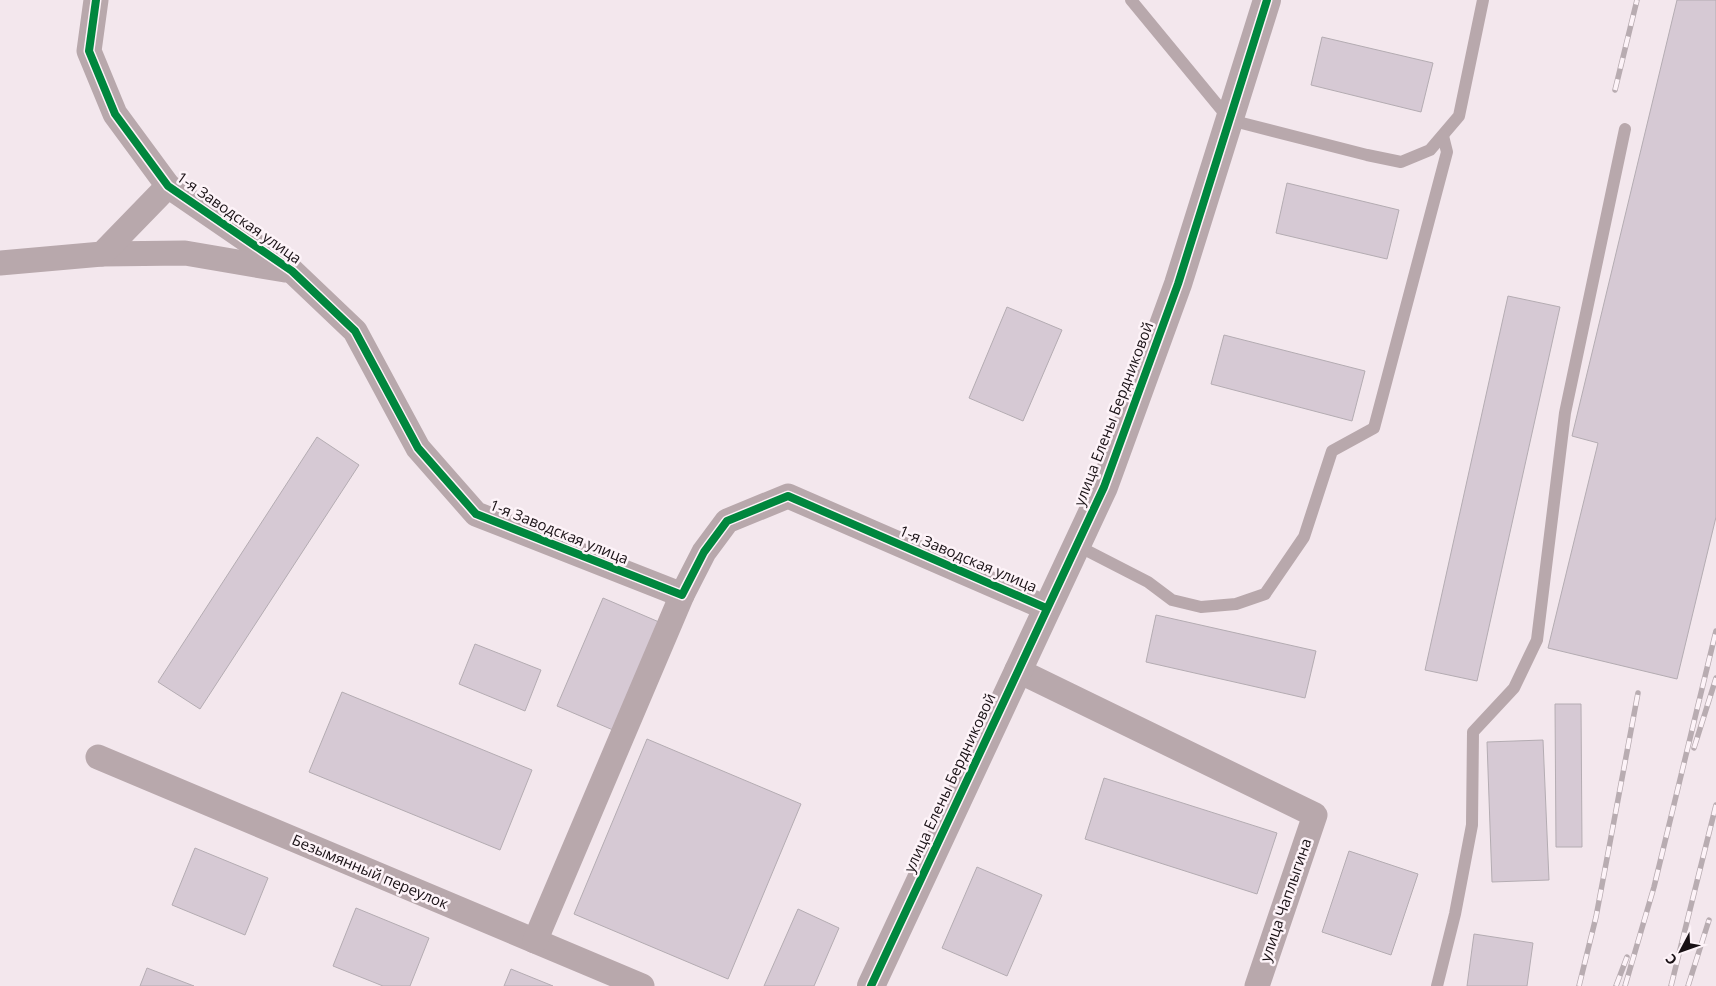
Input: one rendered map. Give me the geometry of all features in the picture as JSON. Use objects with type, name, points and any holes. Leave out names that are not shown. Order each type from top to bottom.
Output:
[{"type":"street","name":"1-я Заводская улица","points":[[96,0],[89,50],[115,114],[168,186],[292,271],[355,332],[418,448],[476,514],[682,595],[704,552],[727,521],[788,496],[1046,608]]},
{"type":"street","name":"улица Елены Бердниковой","points":[[871,986],[1104,487],[1178,284],[1267,0]]},
{"type":"street","points":[[102,254],[168,186]]},
{"type":"street","points":[[0,263],[102,254],[185,253],[292,271]]},
{"type":"street","points":[[535,941],[682,595]]},
{"type":"street","name":"улица Чаплыгина","points":[[1017,670],[1315,814],[1257,986]]},
{"type":"street","name":"Безымянный переулок","points":[[98,757],[642,986]]},
{"type":"lane","points":[[1131,0],[1230,120],[1367,156],[1400,162],[1430,150],[1458,116],[1483,0]]},
{"type":"lane","points":[[1437,986],[1455,914],[1472,825],[1473,732],[1514,688],[1537,640],[1565,413],[1625,129]]},
{"type":"lane","points":[[1076,545],[1148,582],[1172,600],[1202,607],[1236,604],[1265,594],[1304,537],[1332,451],[1374,428],[1448,152],[1443,136]]},
{"type":"building","points":[[1677,0],[1716,0],[1716,517],[1677,679],[1548,648],[1598,443],[1572,436]]},
{"type":"building","points":[[1322,37],[1433,63],[1421,112],[1311,85]]},
{"type":"building","points":[[1287,183],[1399,210],[1387,259],[1276,233]]},
{"type":"building","points":[[1508,296],[1560,307],[1477,681],[1425,670]]},
{"type":"building","points":[[1007,307],[1062,330],[1023,421],[969,398]]},
{"type":"building","points":[[1224,335],[1365,371],[1352,421],[1211,384]]},
{"type":"building","points":[[317,437],[359,465],[200,709],[158,682]]},
{"type":"building","points":[[603,598],[659,622],[613,730],[557,706]]},
{"type":"building","points":[[1156,615],[1316,651],[1305,698],[1146,662]]},
{"type":"building","points":[[475,644],[541,670],[525,711],[459,684]]},
{"type":"building","points":[[342,692],[532,770],[500,850],[309,772]]},
{"type":"building","points":[[1555,704],[1581,704],[1582,847],[1556,847]]},
{"type":"building","points":[[647,739],[801,804],[728,979],[574,914]]},
{"type":"building","points":[[1543,740],[1549,880],[1492,882],[1487,742]]},
{"type":"building","points":[[1104,778],[1277,833],[1257,894],[1085,839]]},
{"type":"building","points":[[195,848],[268,878],[245,935],[172,905]]},
{"type":"building","points":[[1349,851],[1418,874],[1391,955],[1322,932]]},
{"type":"building","points":[[977,867],[1042,895],[1007,976],[942,948]]},
{"type":"building","points":[[356,908],[429,938],[410,986],[383,986],[333,966]]},
{"type":"building","points":[[798,909],[839,928],[814,986],[764,986]]},
{"type":"building","points":[[1474,934],[1533,943],[1527,986],[1467,986]]},
{"type":"building","points":[[147,968],[194,986],[140,986]]},
{"type":"building","points":[[511,969],[553,986],[504,986]]},
{"type":"railway","points":[[1615,90],[1637,0]]},
{"type":"railway","points":[[1625,986],[1654,887],[1716,631]]},
{"type":"railway","points":[[1694,748],[1716,678]]},
{"type":"railway","points":[[1579,986],[1596,917],[1638,693]]},
{"type":"railway","points":[[1671,986],[1716,805]]},
{"type":"railway","points":[[1688,986],[1709,920]]},
{"type":"railway","points":[[1616,986],[1627,957]]},
{"type":"cycle path","points":[[96,0],[89,51],[115,114],[168,186],[292,271],[355,331],[418,448],[476,514],[682,595],[704,552],[727,521],[788,496],[1046,608]]},
{"type":"cycle path","points":[[871,986],[1104,487],[1178,284],[1267,0]]}]
